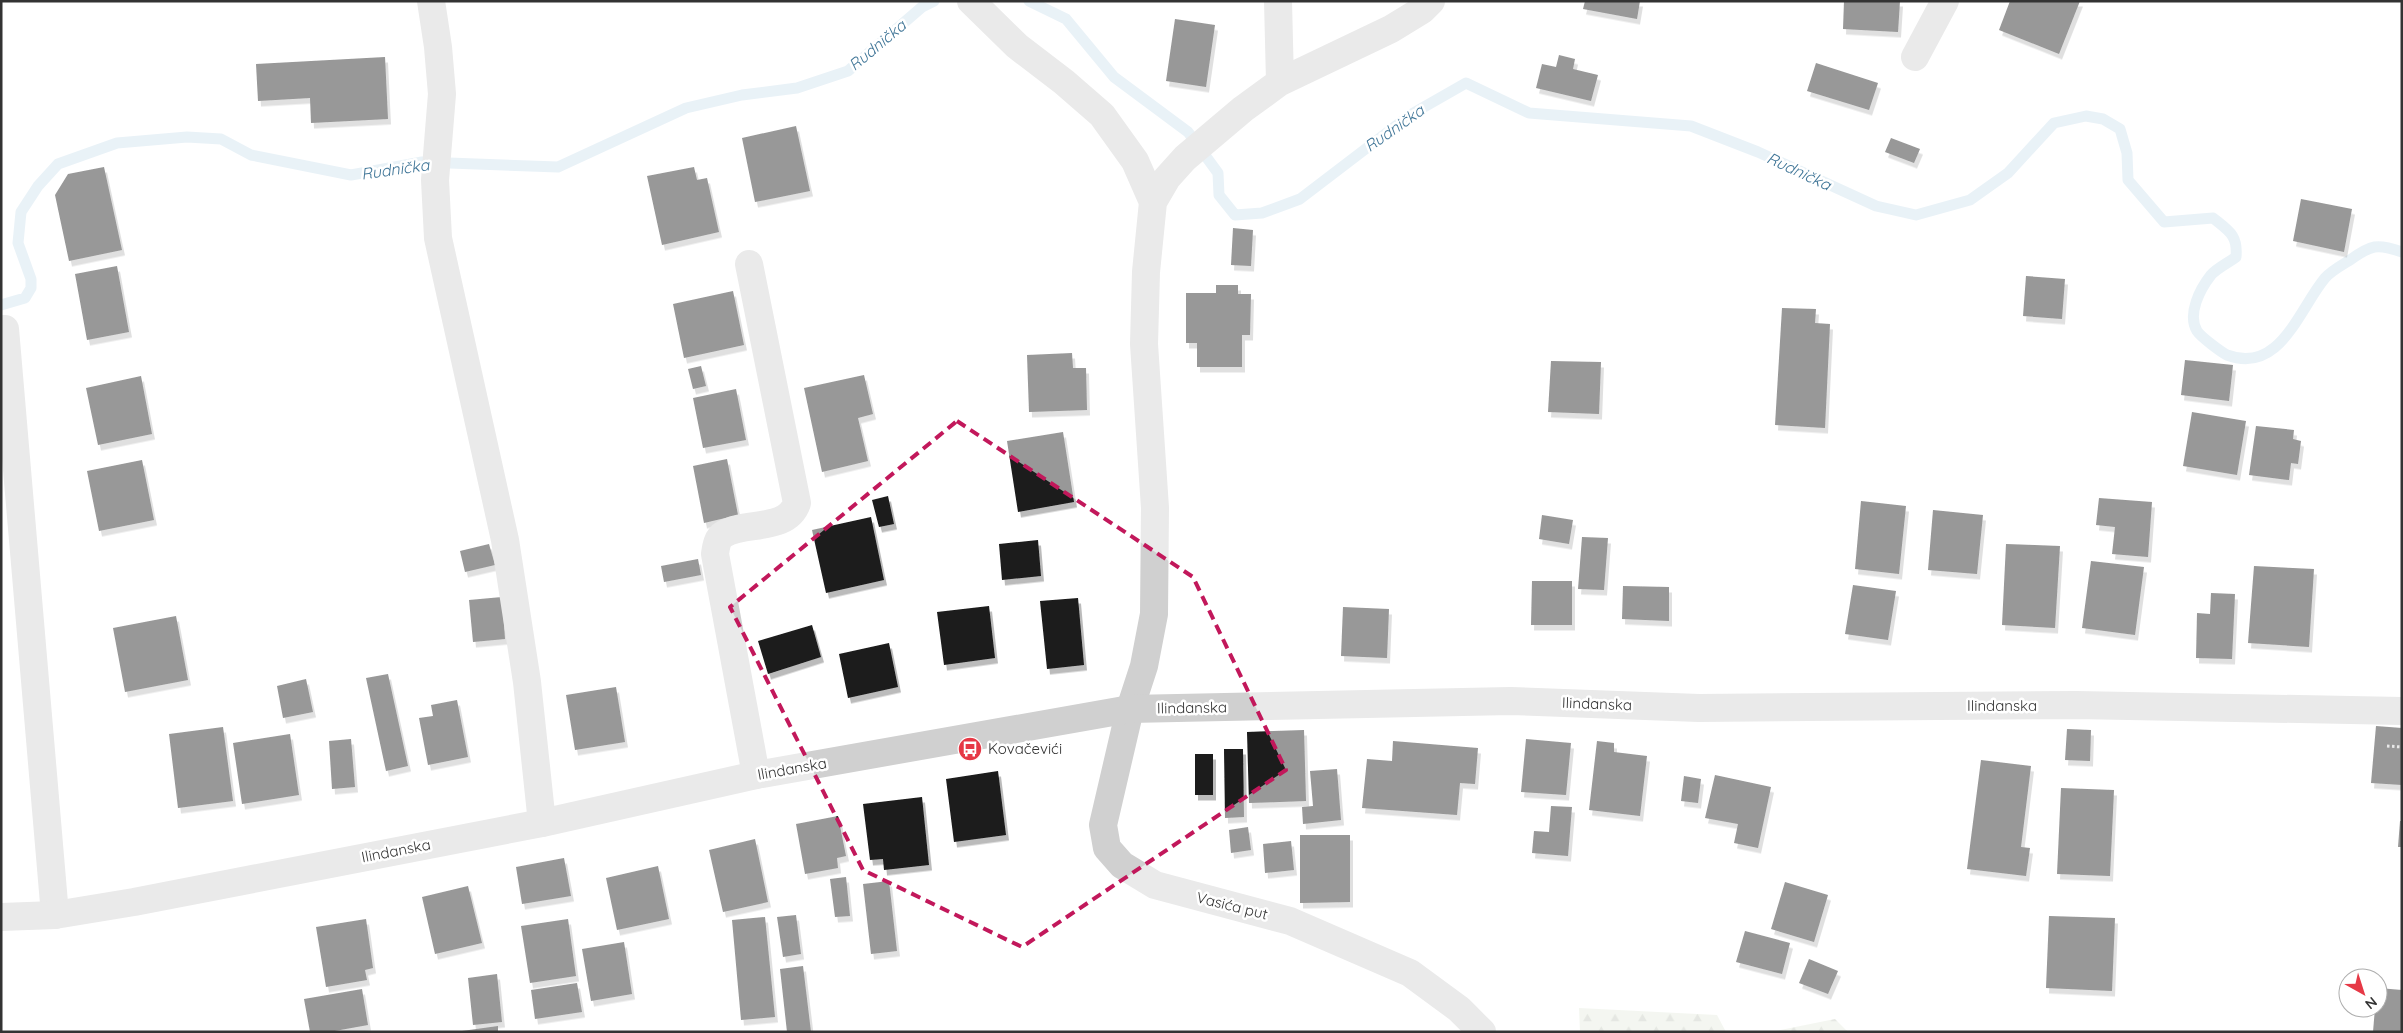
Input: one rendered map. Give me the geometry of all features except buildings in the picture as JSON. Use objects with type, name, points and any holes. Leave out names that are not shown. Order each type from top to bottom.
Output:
[{"type":"street","points":[[431,1],[438,47],[442,94],[436,180],[438,238],[505,540],[527,682],[542,823]]},
{"type":"street","points":[[1278,1],[1280,82]]},
{"type":"street","points":[[1153,202],[1167,178],[1185,158],[1280,82],[1390,29],[1422,10],[1431,1]]},
{"type":"street","points":[[1915,57],[1945,1]]},
{"type":"street","points":[[972,2],[1017,46],[1064,82],[1102,115],[1135,161],[1153,202]]},
{"type":"street","name":"Vasića put","points":[[1153,202],[1146,272],[1144,344],[1155,508],[1154,614],[1144,666],[1130,709],[1103,825],[1107,848],[1122,865],[1154,885],[1290,921],[1410,973],[1454,1005],[1482,1032]]},
{"type":"street","points":[[749,264],[797,503],[794,510],[786,518],[725,534],[717,542],[715,554],[756,775]]},
{"type":"street","points":[[4,329],[55,915]]},
{"type":"street","name":"Ilindanska","points":[[1,917],[55,915],[134,902],[542,823],[756,775],[1130,709],[1511,701],[1699,708],[2076,705],[2402,711]]},
{"type":"path","points":[[2385,745],[2402,747]]},
{"type":"highlighted area","points":[[957,421],[1193,577],[1286,770],[1022,947],[863,870],[730,607]]},
{"type":"green space","points":[[1579,1008],[1717,1015],[1726,1032],[1580,1032]]},
{"type":"green space","points":[[1835,1019],[1848,1032],[1771,1032]]},
{"type":"waterway","name":"Rudnička","points":[[1,305],[25,298],[31,288],[31,279],[18,243],[21,212],[38,186],[58,164],[117,143],[187,137],[221,139],[251,155],[351,175],[422,162],[558,167],[686,108],[742,95],[797,88],[848,71],[922,7],[934,1]]},
{"type":"waterway","name":"Rudnička","points":[[1029,1],[1066,19],[1114,77],[1188,132],[1218,173],[1219,195],[1235,215],[1262,213],[1300,199],[1410,115],[1466,83],[1529,113],[1691,126],[1758,152],[1876,206],[1916,215],[1970,200],[2008,173],[2054,123],[2086,116],[2103,119],[2120,129],[2127,153],[2128,180],[2164,222],[2213,218],[2228,230],[2234,238],[2236,257],[2211,275],[2199,294],[2193,317],[2197,331],[2211,344],[2227,355],[2245,359],[2261,356],[2274,348],[2297,321],[2325,278],[2337,268],[2363,251],[2374,247],[2386,247],[2402,252]]},
{"type":"place","name":"Kovačevići","points":[[970,749]]}]
